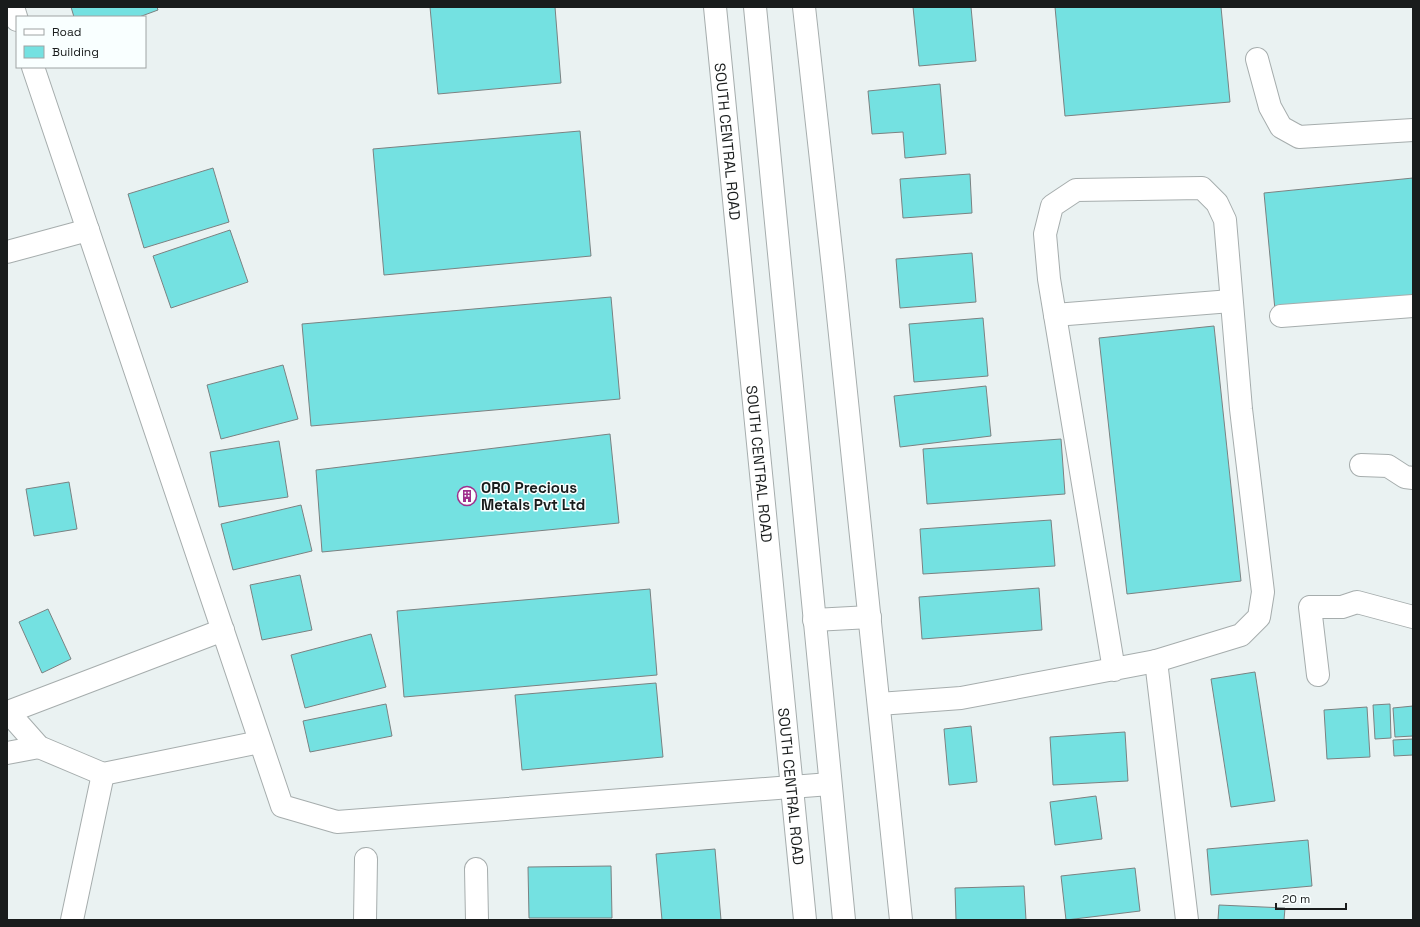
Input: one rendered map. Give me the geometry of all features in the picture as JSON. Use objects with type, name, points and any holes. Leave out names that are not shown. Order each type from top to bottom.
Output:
[{"type":"street","points":[[13,7],[16,17]]},
{"type":"street","name":"SOUTH CENTRAL ROAD","points":[[715,7],[805,920]]},
{"type":"street","points":[[756,7],[844,920]]},
{"type":"street","points":[[804,7],[901,920]]},
{"type":"street","points":[[1257,59],[1270,107],[1281,128],[1299,137],[1413,130]]},
{"type":"street","points":[[33,68],[282,806],[337,822],[830,784]]},
{"type":"street","points":[[879,704],[961,698],[1114,670],[1156,661],[1241,635],[1259,617],[1263,592],[1241,409],[1224,220],[1217,203],[1202,188],[1076,190],[1052,206],[1045,234],[1049,279],[1114,670]]},
{"type":"street","points":[[7,252],[88,230]]},
{"type":"street","points":[[1056,315],[1232,301]]},
{"type":"street","points":[[1280,316],[1413,306]]},
{"type":"street","points":[[1361,465],[1388,466],[1405,476],[1413,478]]},
{"type":"street","points":[[1318,675],[1310,607],[1342,607],[1357,602],[1413,617]]},
{"type":"street","points":[[814,620],[870,617]]},
{"type":"street","points":[[223,630],[8,711],[39,747],[104,774],[260,742]]},
{"type":"street","points":[[1156,661],[1187,920]]},
{"type":"street","points":[[7,753],[39,747]]},
{"type":"street","points":[[72,920],[104,774]]},
{"type":"street","points":[[365,920],[366,859]]},
{"type":"street","points":[[476,869],[477,920]]},
{"type":"building","points":[[71,7],[157,7],[158,10],[142,16],[74,16]]},
{"type":"building","points":[[430,7],[555,7],[561,83],[438,94]]},
{"type":"building","points":[[913,7],[971,7],[976,61],[919,66]]},
{"type":"building","points":[[1055,7],[1221,7],[1230,102],[1065,116]]},
{"type":"building","points":[[940,84],[946,154],[905,158],[903,132],[872,134],[868,91]]},
{"type":"building","points":[[580,131],[591,256],[384,275],[373,149]]},
{"type":"building","points":[[213,168],[229,222],[144,248],[128,194]]},
{"type":"building","points":[[970,174],[972,213],[903,218],[900,179]]},
{"type":"building","points":[[1413,178],[1413,297],[1275,310],[1264,193]]},
{"type":"building","points":[[230,230],[248,282],[171,308],[153,256]]},
{"type":"building","points":[[972,253],[976,302],[900,308],[896,259]]},
{"type":"building","points":[[611,297],[620,399],[311,426],[302,324]]},
{"type":"building","points":[[983,318],[988,376],[914,382],[909,324]]},
{"type":"building","points":[[1214,326],[1241,581],[1127,594],[1099,338]]},
{"type":"building","points":[[283,365],[298,419],[221,439],[207,385]]},
{"type":"building","points":[[986,386],[991,436],[900,447],[894,396]]},
{"type":"building","name":"ORO Precious Metals Pvt Ltd","points":[[610,434],[619,523],[322,552],[316,470]]},
{"type":"building","points":[[1061,439],[1065,494],[927,504],[923,449]]},
{"type":"building","points":[[279,441],[288,497],[219,507],[210,452]]},
{"type":"building","points":[[69,482],[77,529],[34,536],[26,489]]},
{"type":"building","points":[[301,505],[312,551],[233,570],[221,524]]},
{"type":"building","points":[[1051,520],[1055,566],[923,574],[920,529]]},
{"type":"building","points":[[300,575],[312,630],[262,640],[250,585]]},
{"type":"building","points":[[1039,588],[1042,630],[922,639],[919,597]]},
{"type":"building","points":[[650,589],[657,675],[404,697],[397,611]]},
{"type":"building","points":[[48,609],[71,659],[42,673],[19,622]]},
{"type":"building","points":[[371,634],[386,687],[305,708],[291,655]]},
{"type":"building","points":[[1255,672],[1275,801],[1231,807],[1211,679]]},
{"type":"building","points":[[656,683],[663,757],[522,770],[515,695]]},
{"type":"building","points":[[386,704],[392,736],[310,752],[303,721]]},
{"type":"building","points":[[1390,704],[1391,738],[1375,739],[1373,705]]},
{"type":"building","points":[[1413,706],[1413,736],[1395,737],[1393,708]]},
{"type":"building","points":[[1367,707],[1370,757],[1327,759],[1324,710]]},
{"type":"building","points":[[971,726],[977,782],[949,785],[944,729]]},
{"type":"building","points":[[1125,732],[1128,781],[1053,785],[1050,737]]},
{"type":"building","points":[[1413,739],[1413,755],[1394,756],[1393,740]]},
{"type":"building","points":[[1096,796],[1102,839],[1055,845],[1050,802]]},
{"type":"building","points":[[1308,840],[1312,886],[1211,895],[1207,849]]},
{"type":"building","points":[[715,849],[721,920],[662,920],[656,854]]},
{"type":"building","points":[[611,866],[612,918],[529,918],[528,867]]},
{"type":"building","points":[[1135,868],[1140,911],[1066,920],[1061,876]]},
{"type":"building","points":[[1024,886],[1026,920],[956,920],[955,888]]},
{"type":"building","points":[[1219,905],[1285,908],[1284,920],[1218,920]]},
{"type":"place","name":"ORO Precious Metals Pvt Ltd","points":[[467,496]]}]
